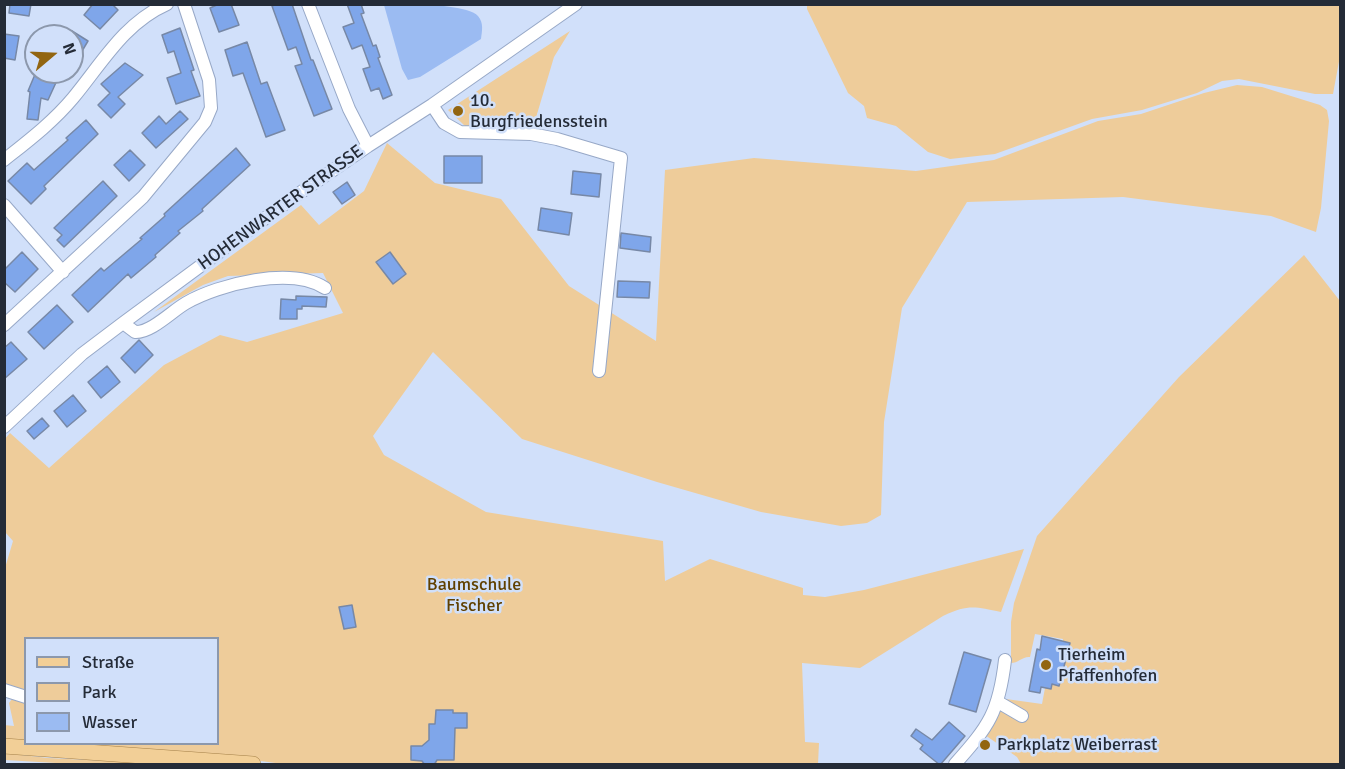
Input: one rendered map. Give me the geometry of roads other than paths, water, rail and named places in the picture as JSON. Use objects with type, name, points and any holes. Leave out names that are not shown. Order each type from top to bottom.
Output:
[{"type":"main road","points":[[4,746],[176,761],[253,765]]},
{"type":"street","points":[[4,160],[46,125],[72,99],[122,35],[143,17],[167,4]]},
{"type":"street","points":[[4,325],[143,197],[198,132],[211,108],[209,80],[184,4]]},
{"type":"street","points":[[308,4],[348,109],[368,146]]},
{"type":"street","name":"HOHENWARTER STRASSE","points":[[4,426],[82,354],[123,323],[294,197],[432,105],[572,6]]},
{"type":"street","points":[[432,105],[444,123],[460,132],[540,136],[621,158],[599,371]]},
{"type":"street","points":[[4,205],[63,272]]},
{"type":"street","points":[[123,323],[135,332],[147,330],[198,296],[241,282],[291,279],[315,282],[325,288]]},
{"type":"street","points":[[955,765],[982,733],[998,702],[1005,660]]},
{"type":"street","points":[[4,690],[24,696]]},
{"type":"street","points":[[998,702],[1022,716]]},
{"type":"water","points":[[384,5],[434,5],[472,12],[481,21],[481,39],[420,77],[408,80],[402,69]]},
{"type":"place","name":"10. Burgfriedensstein","points":[[458,111]]},
{"type":"place","name":"Tierheim Pfaffenhofen","points":[[1046,665]]},
{"type":"place","name":"Parkplatz Weiberrast","points":[[985,745]]},
{"type":"park label","name":"Baumschule Fischer","points":[[474,595]]}]
